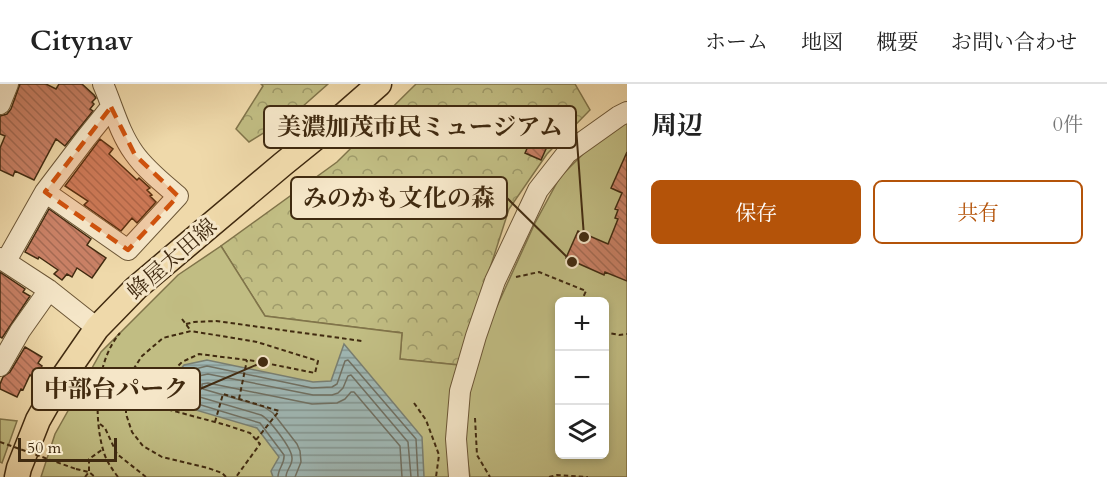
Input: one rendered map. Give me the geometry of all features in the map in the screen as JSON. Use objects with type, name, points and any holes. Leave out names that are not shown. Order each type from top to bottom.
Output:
[{"type":"main road","name":"蜂屋太田線","points":[[17,477],[38,420],[59,383],[98,328],[136,288],[379,84]]},
{"type":"street","points":[[0,104],[8,84]]},
{"type":"street","points":[[45,192],[128,250],[178,196],[135,155],[123,135],[103,84]]},
{"type":"street","points":[[98,328],[49,290],[3,260],[45,192],[111,107]]},
{"type":"street","points":[[459,477],[456,439],[460,391],[495,281],[538,190],[567,153],[627,112]]},
{"type":"street","points":[[0,366],[20,331],[49,290]]},
{"type":"path","points":[[495,281],[539,272],[586,291],[583,297]]},
{"type":"path","points":[[182,319],[190,331]]},
{"type":"path","points":[[186,324],[216,321],[362,341]]},
{"type":"path","points":[[118,477],[109,465],[103,448],[97,411],[102,372],[107,354],[122,330]]},
{"type":"path","points":[[226,477],[208,468],[162,457],[143,446],[132,432],[126,414],[127,388],[131,373],[142,356],[164,338],[190,331],[257,342],[318,361],[315,373],[247,360],[199,354],[182,362],[170,374],[165,403],[170,410],[250,433],[260,444],[236,477]]},
{"type":"path","points":[[609,333],[627,334]]},
{"type":"path","points":[[238,399],[247,360]]},
{"type":"path","points":[[127,388],[166,390]]},
{"type":"path","points":[[215,422],[224,394],[279,411],[256,440]]},
{"type":"path","points":[[414,403],[426,420],[439,455],[436,477]]},
{"type":"path","points":[[459,404],[475,413],[477,455],[490,477]]},
{"type":"path","points":[[98,424],[105,428],[117,454],[146,477]]},
{"type":"path","points":[[0,442],[89,472],[95,477]]},
{"type":"path","points":[[85,477],[89,472],[89,459],[103,448]]},
{"type":"path","points":[[549,477],[557,475],[588,477]]},
{"type":"highlighted area","points":[[111,107],[135,155],[178,196],[128,250],[45,192]]},
{"type":"green space","points":[[261,84],[328,84],[293,115],[249,142],[236,129],[263,86]]},
{"type":"green space","points":[[416,84],[575,84],[590,110],[547,154],[509,209],[459,365],[400,359],[402,333],[265,316],[221,246],[337,162]]},
{"type":"green space","points":[[627,123],[627,477],[470,477],[465,442],[472,369],[493,315],[535,223],[560,177],[599,138]]},
{"type":"green space","points":[[221,246],[265,316],[402,333],[400,359],[459,365],[450,477],[41,477],[55,434],[101,352],[178,275]]},
{"type":"green space","points":[[0,419],[17,421],[2,463],[0,462]]},
{"type":"water","points":[[344,344],[422,437],[424,477],[273,477],[271,471],[279,457],[257,428],[172,403],[171,381],[184,365],[207,360],[313,382],[331,381]]},
{"type":"building","points":[[20,84],[46,84],[56,89],[59,84],[82,84],[96,98],[90,109],[93,111],[65,146],[56,139],[34,180],[15,171],[13,176],[0,170],[0,148],[5,136],[0,134],[0,116],[7,114],[11,109]]},
{"type":"building","points":[[100,139],[113,149],[109,154],[137,180],[139,178],[150,188],[147,190],[156,202],[137,223],[132,218],[121,231],[84,205],[88,201],[65,186]]},
{"type":"building","points":[[530,142],[546,149],[541,160],[525,153]]},
{"type":"building","points":[[627,152],[627,281],[605,272],[604,275],[566,258],[578,231],[608,244],[618,219],[615,218],[618,210],[615,209],[622,193],[611,188]]},
{"type":"building","points":[[49,209],[91,239],[87,245],[106,258],[92,278],[77,268],[72,277],[67,274],[62,280],[54,274],[58,270],[39,257],[38,259],[25,252]]},
{"type":"building","points":[[0,272],[25,289],[23,292],[30,296],[2,338],[0,337]]},
{"type":"building","points":[[25,347],[42,357],[38,363],[42,366],[34,378],[30,375],[17,397],[0,389],[0,384]]},
{"type":"place","name":"美濃加茂市民ミュージアム","points":[[584,237]]},
{"type":"place","name":"みのかも文化の森","points":[[572,262]]},
{"type":"place","name":"中部台パーク","points":[[263,362]]}]
